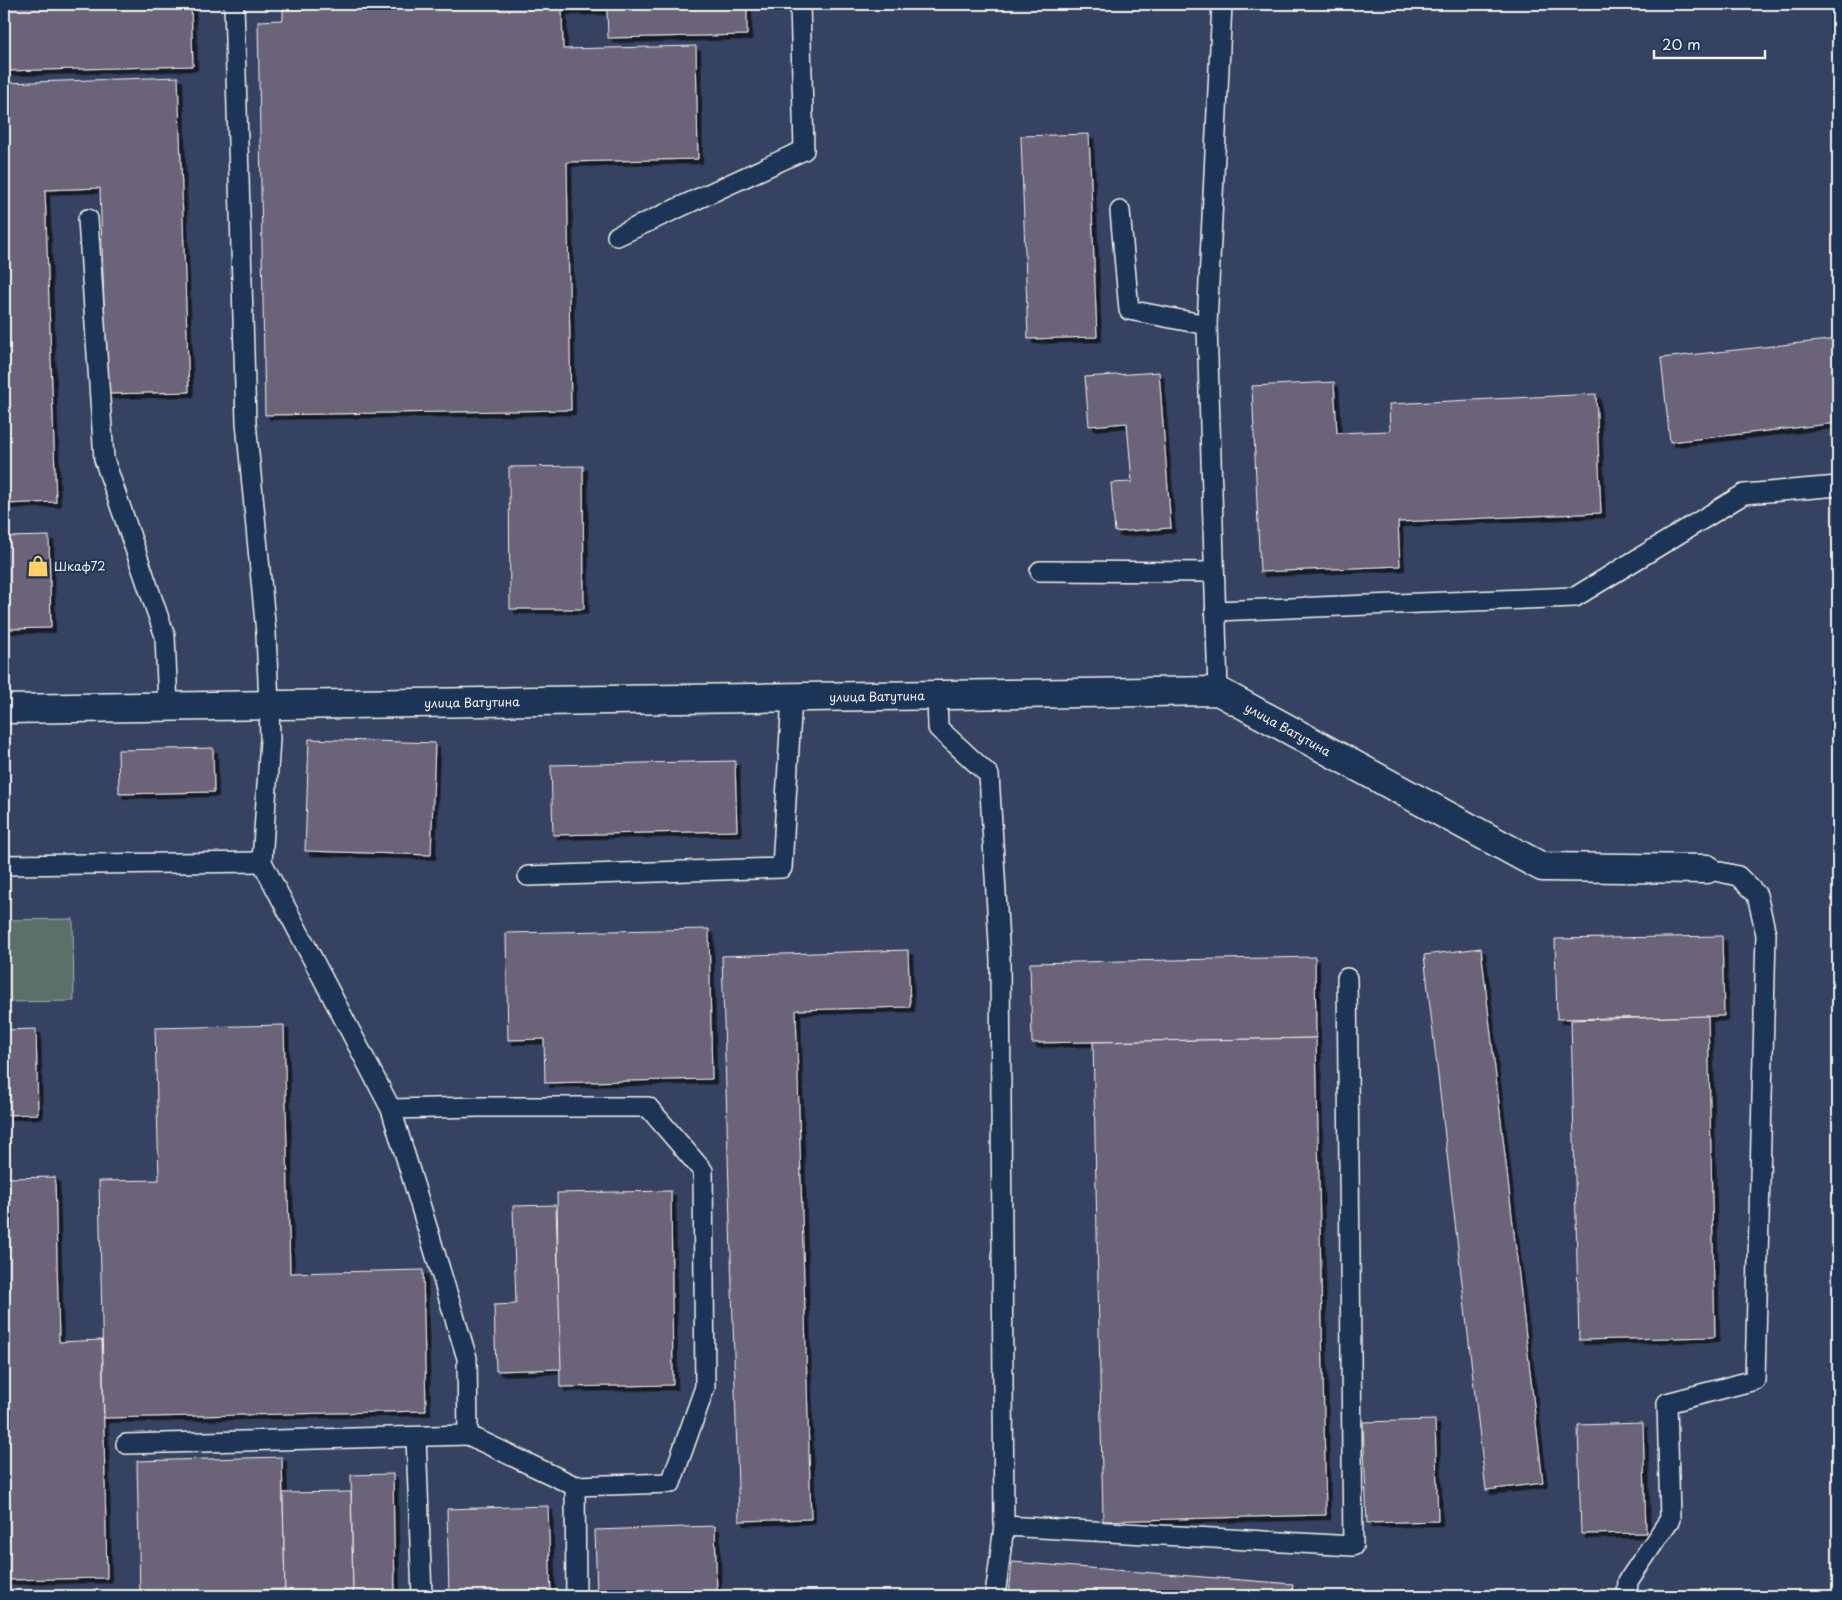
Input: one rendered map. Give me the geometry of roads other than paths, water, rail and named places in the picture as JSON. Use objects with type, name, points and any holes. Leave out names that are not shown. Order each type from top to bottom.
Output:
[{"type":"street","name":"улица Ватутина","points":[[4,709],[1218,691],[1542,867],[1706,869]]},
{"type":"lane","points":[[234,4],[246,422],[266,633],[269,705],[270,739],[262,862],[391,1109],[467,1358],[468,1435]]},
{"type":"lane","points":[[616,236],[804,150],[800,4]]},
{"type":"lane","points":[[1218,691],[1207,325],[1222,4]]},
{"type":"lane","points":[[1120,211],[1129,310],[1207,325]]},
{"type":"lane","points":[[88,219],[104,460],[165,636],[168,706]]},
{"type":"lane","points":[[1215,611],[1575,597],[1744,494],[1838,486]]},
{"type":"lane","points":[[1040,571],[1213,572]]},
{"type":"lane","points":[[937,695],[938,728],[989,775],[1000,960],[1004,1526],[996,1596]]},
{"type":"lane","points":[[528,876],[782,868],[792,697]]},
{"type":"lane","points":[[4,865],[262,862]]},
{"type":"lane","points":[[1627,1596],[1628,1581],[1670,1519],[1667,1402],[1755,1380],[1766,934],[1757,895],[1738,876],[1706,869]]},
{"type":"lane","points":[[1004,1526],[1353,1546],[1346,978]]},
{"type":"lane","points":[[126,1444],[468,1435],[575,1486],[671,1483],[706,1387],[704,1171],[648,1108],[478,1107],[391,1109]]},
{"type":"lane","points":[[416,1437],[422,1596]]},
{"type":"lane","points":[[575,1486],[576,1596]]},
{"type":"place","name":"Шкаф72","points":[[38,566]]}]
